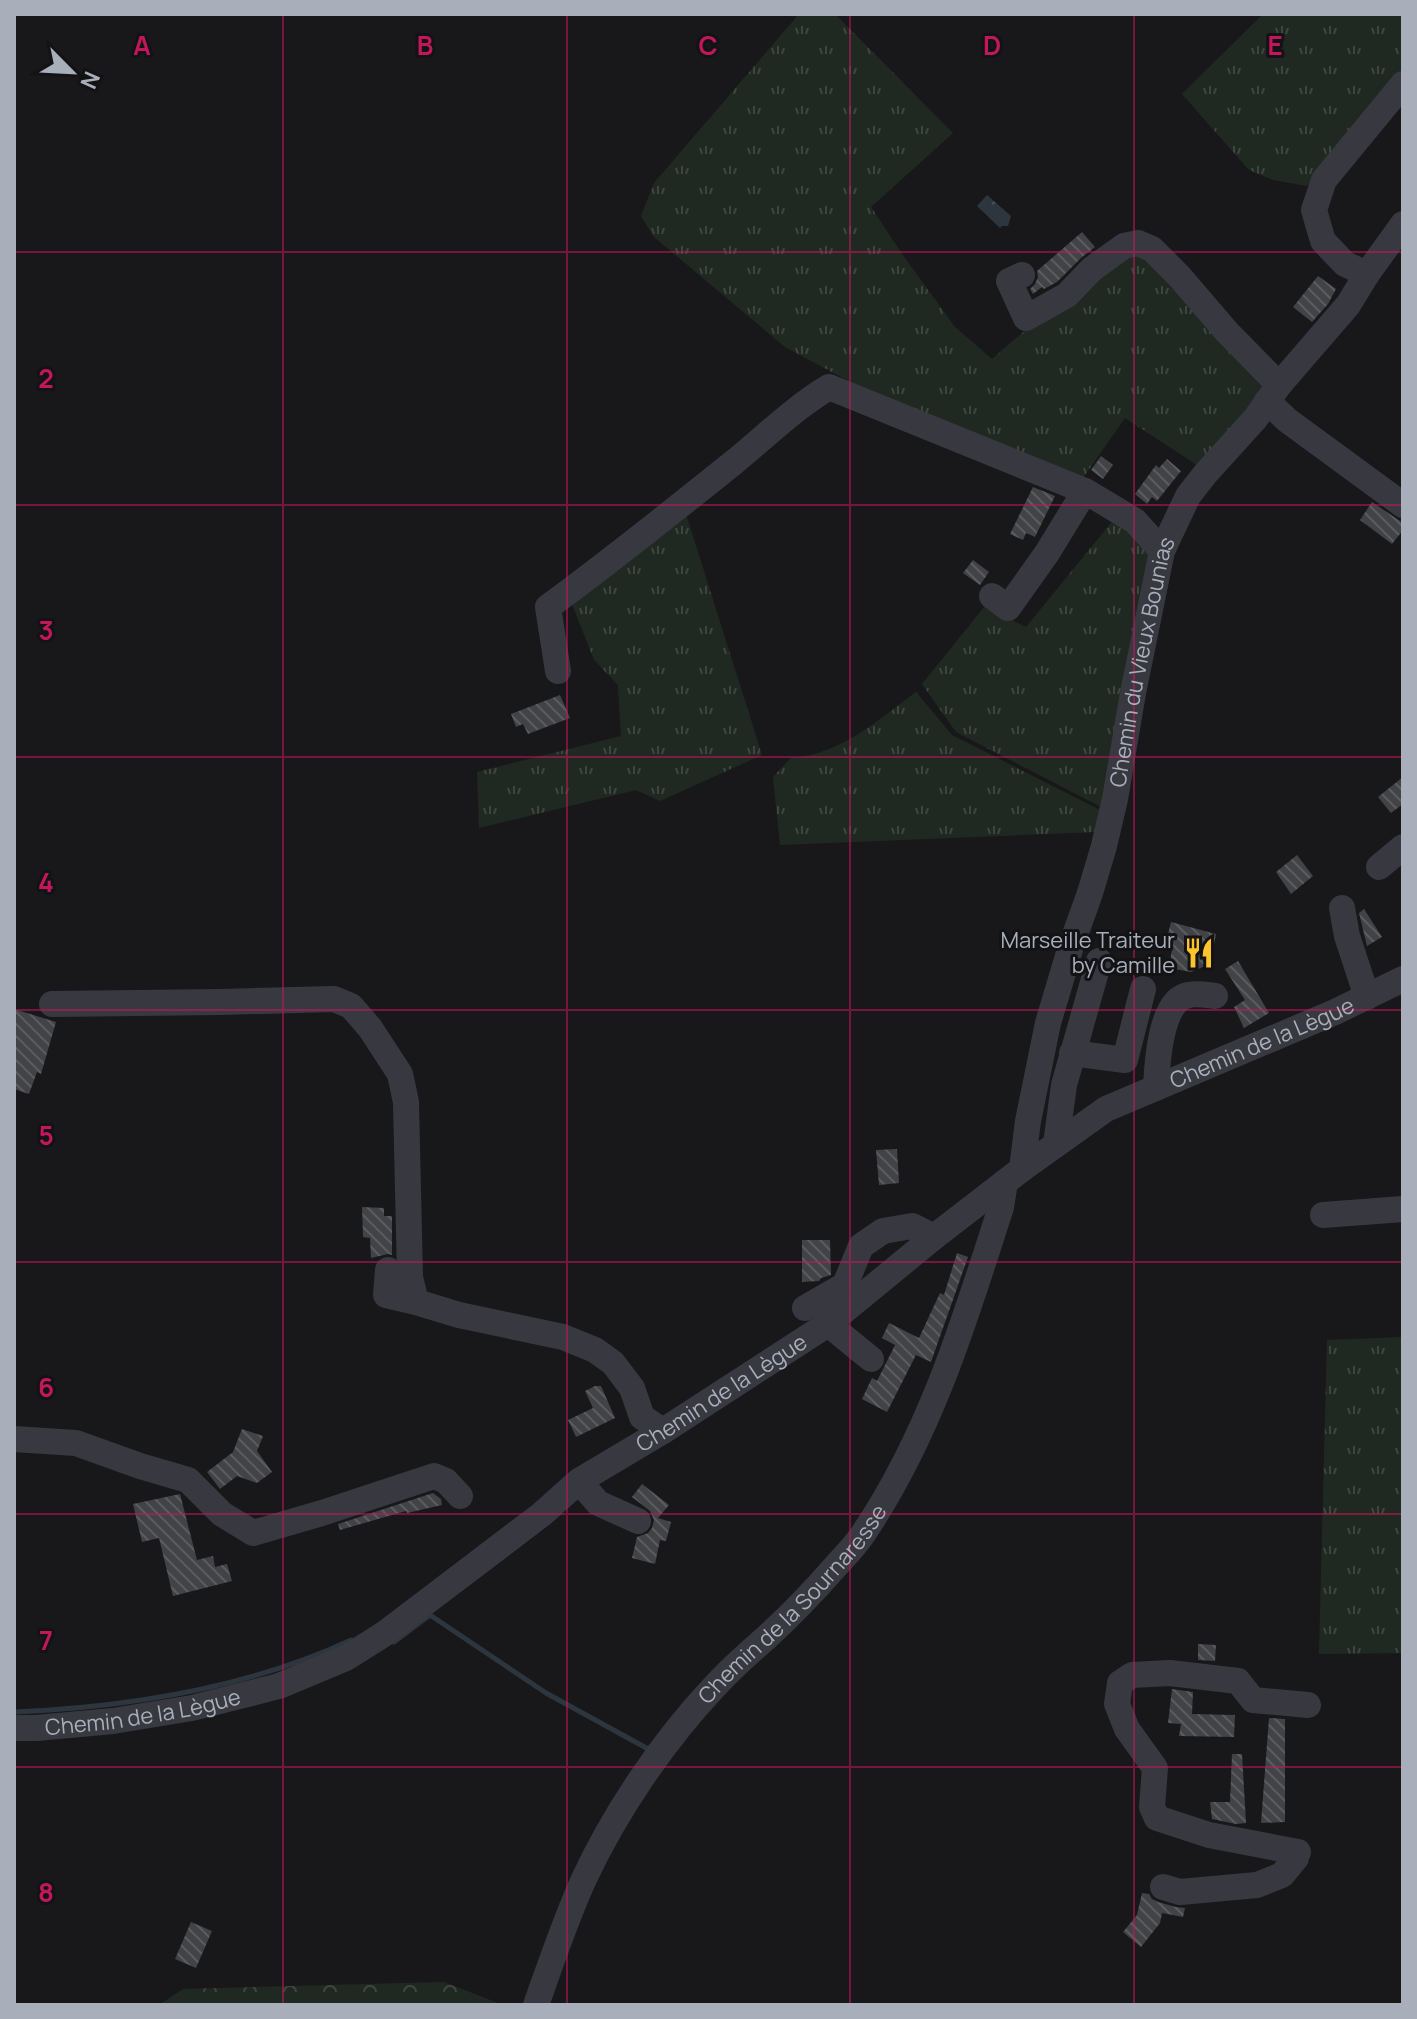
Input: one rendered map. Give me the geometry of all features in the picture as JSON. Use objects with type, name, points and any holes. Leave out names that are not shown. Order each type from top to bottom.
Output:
[{"type":"street","points":[[1367,274],[1345,264],[1323,241],[1314,210],[1324,180],[1403,84]]},
{"type":"street","name":"Chemin du Vieux Bounias","points":[[1014,1176],[1048,1023],[1090,893],[1115,799],[1162,551],[1188,496],[1348,305],[1403,224]]},
{"type":"street","points":[[1022,275],[1009,281],[1026,318],[1067,295],[1092,269],[1124,246],[1138,243],[1152,249],[1227,332],[1273,393],[1287,420],[1403,505]]},
{"type":"street","points":[[558,671],[548,607],[619,554],[806,401],[829,387],[1085,491],[1135,521],[1162,551]]},
{"type":"street","points":[[992,596],[1008,608],[1085,491]]},
{"type":"street","points":[[1379,867],[1403,847]]},
{"type":"street","points":[[1342,908],[1347,936],[1367,997]]},
{"type":"street","points":[[1056,1144],[1064,1085],[1099,961]]},
{"type":"street","name":"Chemin de la Lègue","points":[[14,1728],[113,1721],[192,1708],[279,1686],[346,1658],[396,1625],[542,1514],[579,1481],[663,1431],[828,1324],[934,1237],[1106,1109],[1335,1012],[1403,979]]},
{"type":"street","points":[[1072,1053],[1125,1060],[1143,989]]},
{"type":"street","points":[[1156,1088],[1157,1058],[1174,1002],[1187,995],[1215,996]]},
{"type":"street","points":[[52,1004],[334,999],[351,1006],[370,1028],[400,1074],[406,1102],[410,1277],[416,1302]]},
{"type":"street","name":"Chemin de la Sournaresse","points":[[536,2005],[583,1880],[613,1824],[646,1773],[715,1685],[818,1587],[861,1538],[897,1480],[951,1355],[1014,1176]]},
{"type":"street","points":[[1323,1215],[1403,1209]]},
{"type":"street","points":[[805,1308],[845,1285],[861,1246],[883,1231],[912,1226],[934,1237]]},
{"type":"street","points":[[388,1270],[386,1295],[459,1315],[563,1337],[595,1350],[613,1363],[632,1388],[642,1417],[663,1431]]},
{"type":"street","points":[[828,1324],[871,1359]]},
{"type":"street","points":[[14,1439],[76,1443],[188,1480],[222,1514],[253,1533],[434,1476],[446,1481],[460,1496]]},
{"type":"street","points":[[579,1481],[598,1503],[638,1521]]},
{"type":"street","points":[[1163,1887],[1180,1892],[1257,1885],[1282,1875],[1297,1855],[1209,1835],[1157,1818],[1152,1807],[1155,1768],[1127,1729],[1117,1704],[1120,1683],[1132,1675],[1170,1673],[1238,1681],[1253,1700],[1308,1705]]},
{"type":"green space","points":[[799,14],[835,14],[953,133],[871,207],[955,327],[992,359],[1028,328],[1134,252],[1164,271],[1269,386],[1200,467],[1125,418],[1083,478],[856,385],[785,347],[654,237],[641,216],[654,183]]},
{"type":"green space","points":[[1263,14],[1403,14],[1403,69],[1307,186],[1273,180],[1249,170],[1182,94]]},
{"type":"green space","points":[[685,511],[762,755],[660,801],[636,790],[479,828],[477,772],[621,736],[618,685],[594,660],[570,599]]},
{"type":"green space","points":[[1115,518],[1155,556],[1105,809],[956,732],[922,684],[985,606],[1026,627]]},
{"type":"green space","points":[[916,692],[952,735],[1104,812],[1095,832],[780,845],[773,777],[791,758],[842,743]]},
{"type":"green space","points":[[1403,1337],[1403,1653],[1319,1654],[1327,1340]]},
{"type":"green space","points":[[444,1982],[503,2005],[159,2005],[183,1989]]},
{"type":"water","points":[[987,195],[1011,216],[1008,226],[1000,228],[977,206]]},
{"type":"building","points":[[1082,232],[1095,247],[1057,282],[1033,294],[1030,289],[1038,277],[1037,271]]},
{"type":"building","points":[[1318,276],[1336,289],[1312,322],[1293,307]]},
{"type":"building","points":[[1101,456],[1113,465],[1103,479],[1091,470]]},
{"type":"building","points":[[1167,459],[1181,471],[1157,501],[1152,497],[1147,504],[1135,494],[1156,465],[1159,468]]},
{"type":"building","points":[[1033,487],[1055,496],[1035,537],[1026,533],[1023,540],[1010,534]]},
{"type":"building","points":[[1372,502],[1403,523],[1403,530],[1392,544],[1360,520]]},
{"type":"building","points":[[973,560],[989,572],[980,585],[963,573]]},
{"type":"building","points":[[560,695],[570,718],[528,734],[523,724],[516,727],[511,714]]},
{"type":"building","points":[[1403,777],[1403,804],[1391,813],[1378,797]]},
{"type":"building","points":[[1297,855],[1313,876],[1291,894],[1276,872]]},
{"type":"building","points":[[1364,909],[1382,937],[1367,946],[1359,913]]},
{"type":"building","name":"Marseille Traiteur by Camille","points":[[1171,922],[1216,934],[1210,964],[1191,972],[1169,968],[1173,943],[1166,942]]},
{"type":"building","points":[[1238,961],[1269,1013],[1244,1028],[1234,1007],[1245,1000],[1225,969]]},
{"type":"building","points":[[14,1009],[56,1022],[41,1074],[37,1072],[29,1094],[14,1089]]},
{"type":"building","points":[[897,1149],[899,1183],[879,1185],[876,1150]]},
{"type":"building","points":[[362,1207],[384,1208],[384,1216],[392,1216],[392,1255],[371,1258],[370,1238],[363,1237]]},
{"type":"building","points":[[802,1240],[830,1240],[831,1275],[819,1281],[802,1282]]},
{"type":"building","points":[[957,1253],[968,1257],[931,1362],[916,1355],[887,1412],[862,1399],[872,1378],[877,1381],[895,1345],[882,1338],[889,1323],[919,1338],[940,1293],[944,1295]]},
{"type":"building","points":[[601,1386],[615,1418],[576,1437],[568,1420],[593,1408],[585,1391]]},
{"type":"building","points":[[242,1429],[263,1436],[257,1451],[272,1472],[257,1483],[237,1476],[220,1489],[207,1472],[233,1452]]},
{"type":"building","points":[[642,1484],[669,1505],[658,1518],[671,1522],[666,1541],[660,1540],[655,1564],[632,1558],[637,1537],[648,1533],[654,1520],[650,1511],[632,1497]]},
{"type":"building","points":[[433,1493],[441,1499],[442,1505],[406,1511],[340,1530],[338,1524]]},
{"type":"building","points":[[180,1494],[197,1560],[213,1556],[215,1567],[227,1564],[232,1581],[173,1596],[159,1538],[142,1542],[133,1504]]},
{"type":"building","points":[[1198,1644],[1216,1645],[1215,1661],[1198,1660]]},
{"type":"building","points":[[1172,1689],[1193,1692],[1192,1714],[1235,1715],[1234,1737],[1179,1736],[1181,1724],[1168,1723]]},
{"type":"building","points":[[1269,1718],[1285,1719],[1285,1822],[1261,1823]]},
{"type":"building","points":[[1232,1754],[1242,1754],[1246,1823],[1212,1819],[1210,1802],[1230,1802]]},
{"type":"building","points":[[1142,1893],[1149,1894],[1158,1902],[1185,1908],[1183,1917],[1162,1913],[1160,1923],[1141,1947],[1123,1932],[1137,1915]]},
{"type":"building","points":[[191,1922],[212,1931],[196,1968],[175,1959]]},
{"type":"waterway","points":[[394,1642],[430,1615],[546,1693],[650,1750]]},
{"type":"waterway","points":[[14,1712],[100,1706],[186,1692],[270,1671],[351,1640]]},
{"type":"place","name":"Marseille Traiteur by Camille","points":[[1199,953]]}]
